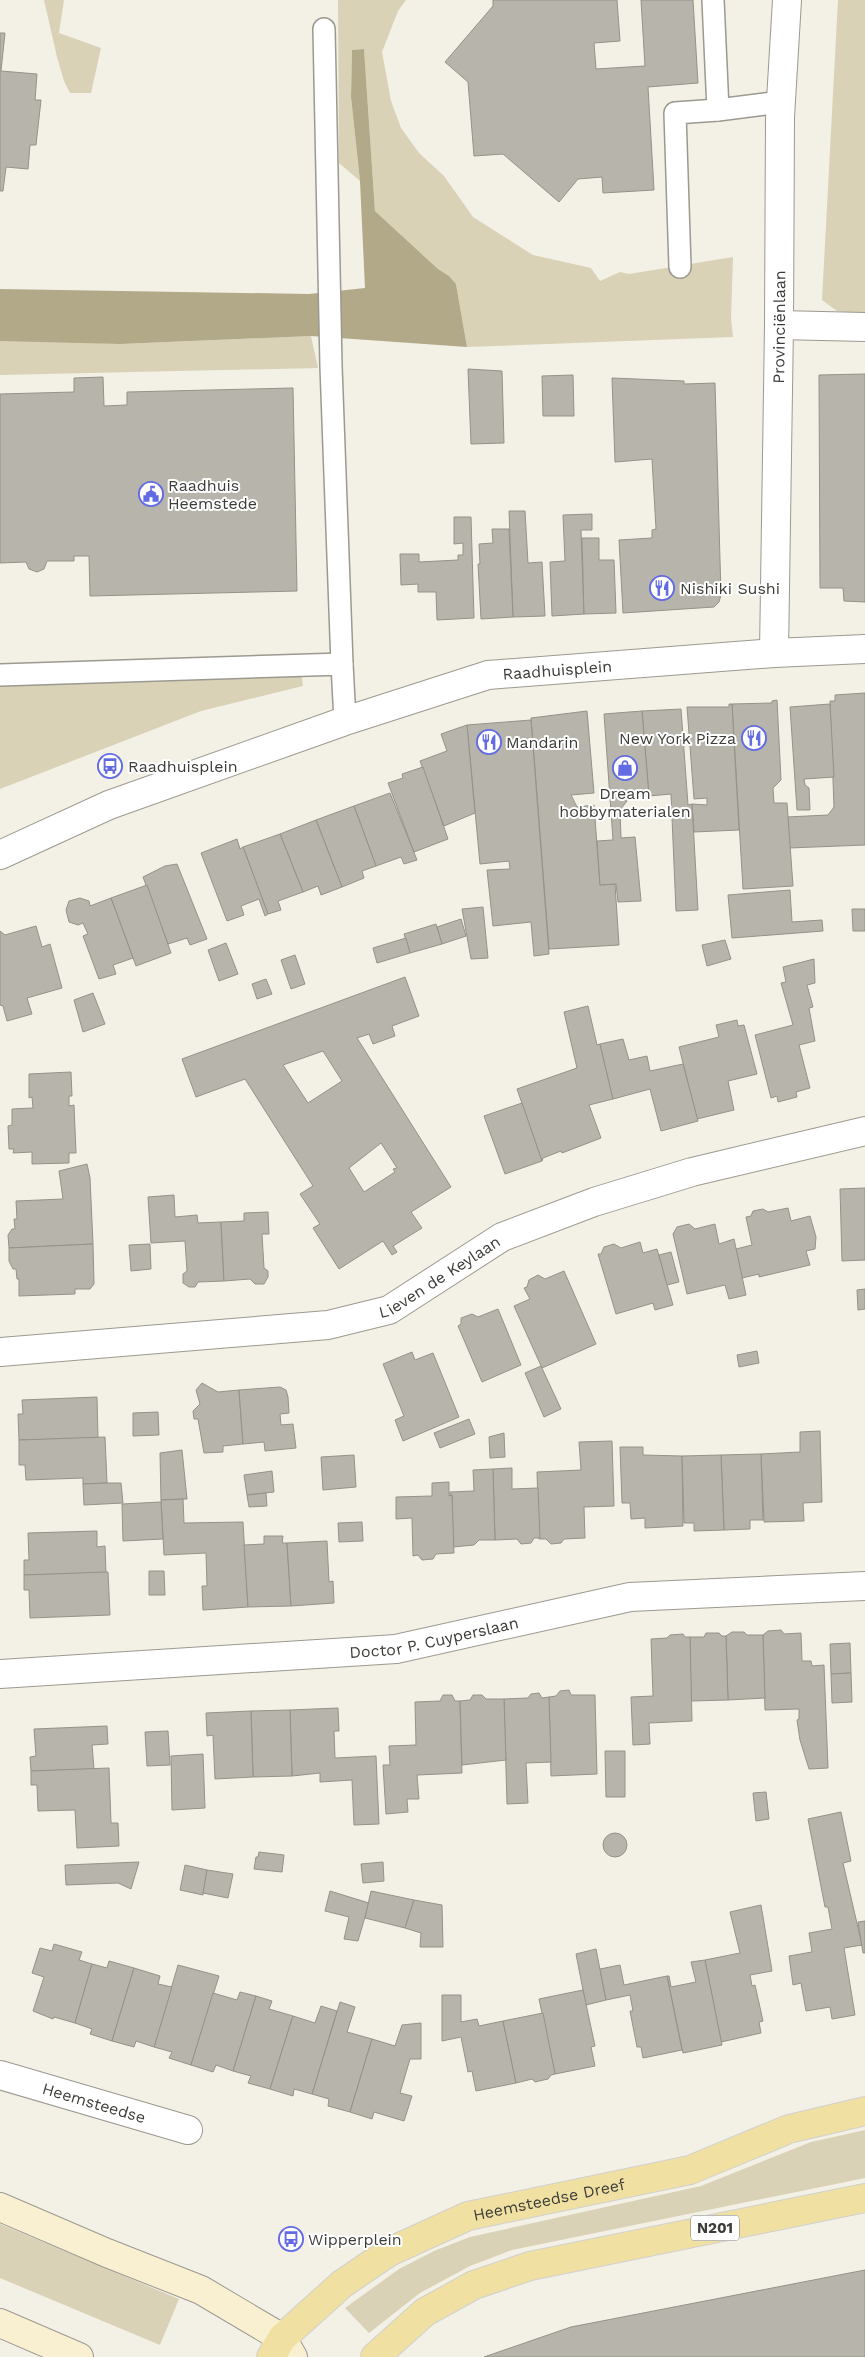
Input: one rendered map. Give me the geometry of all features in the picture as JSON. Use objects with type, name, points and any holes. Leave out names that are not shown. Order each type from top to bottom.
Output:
[{"type":"main road","name":"Heemsteedse Dreef","points":[[282,2351],[342,2284],[389,2252],[468,2216],[690,2170],[788,2129],[865,2112]]},
{"type":"main road","name":"N201","points":[[374,2357],[425,2312],[474,2285],[530,2266],[865,2198]]},
{"type":"main road","points":[[0,2207],[107,2253],[201,2290],[282,2351]]},
{"type":"main road","points":[[0,2323],[79,2357]]},
{"type":"street","name":"Provinciënlaan","points":[[774,653],[780,325],[780,102],[787,0]]},
{"type":"street","points":[[780,325],[865,327]]},
{"type":"street","name":"Raadhuisplein","points":[[0,855],[109,805],[345,721],[488,675],[774,653],[865,649]]},
{"type":"street","name":"Lieven de Keylaan","points":[[0,1352],[328,1325],[389,1310],[502,1237],[530,1226],[594,1202],[692,1172],[865,1131]]},
{"type":"street","name":"Doctor P. Cuyperslaan","points":[[0,1674],[396,1649],[630,1597],[865,1586]]},
{"type":"street","name":"Heemsteedse","points":[[0,2075],[188,2130]]},
{"type":"lane","points":[[713,0],[718,110]]},
{"type":"lane","points":[[324,29],[332,366],[345,721]]},
{"type":"lane","points":[[680,267],[675,113],[780,102]]},
{"type":"lane","points":[[0,675],[342,664]]},
{"type":"shaded area","points":[[44,0],[64,0],[59,33],[101,48],[91,93],[70,93],[64,81],[57,57]]},
{"type":"shaded area","points":[[338,0],[406,0],[398,11],[382,52],[391,101],[401,128],[419,153],[444,176],[473,217],[533,255],[591,268],[600,281],[620,272],[629,274],[733,257],[731,318],[733,337],[467,347],[456,284],[375,211],[364,49],[352,50],[351,97],[360,181],[339,163]]},
{"type":"shaded area","points":[[838,0],[865,0],[865,315],[837,311],[822,300]]},
{"type":"shaded area","points":[[364,49],[375,211],[456,284],[467,347],[311,336],[120,344],[0,341],[0,289],[309,294],[365,288],[360,181],[351,97],[352,50]]},
{"type":"shaded area","points":[[311,336],[318,368],[0,375],[0,339],[120,344]]},
{"type":"shaded area","points":[[301,670],[303,686],[201,711],[0,789],[0,686]]},
{"type":"shaded area","points":[[865,2130],[865,2178],[512,2250],[470,2266],[420,2293],[369,2333],[345,2308],[399,2269],[434,2251],[470,2237],[701,2186],[811,2142]]},
{"type":"shaded area","points":[[0,2224],[179,2299],[160,2345],[0,2278]]},
{"type":"building","points":[[493,0],[617,0],[620,41],[594,43],[596,69],[645,66],[641,0],[693,0],[698,83],[648,87],[654,190],[603,193],[602,177],[578,179],[559,202],[503,154],[474,156],[468,82],[445,62],[493,6]]},
{"type":"building","points":[[0,33],[5,33],[1,71],[37,74],[35,100],[41,100],[36,145],[30,145],[28,169],[6,167],[3,191],[0,191]]},
{"type":"building","points":[[468,369],[502,371],[504,443],[471,444]]},
{"type":"building","points":[[865,374],[865,602],[844,601],[843,588],[820,588],[819,375]]},
{"type":"building","points":[[573,375],[574,416],[543,416],[542,376]]},
{"type":"building","points":[[103,377],[104,406],[127,405],[127,392],[293,388],[297,591],[90,596],[89,556],[74,556],[74,561],[47,561],[44,569],[37,572],[29,569],[26,562],[0,563],[0,394],[74,392],[74,378]]},
{"type":"building","points":[[612,378],[684,381],[684,384],[715,383],[721,595],[719,602],[714,607],[623,613],[619,540],[652,538],[652,530],[656,529],[652,459],[615,462]]},
{"type":"building","points":[[509,511],[525,511],[528,563],[542,562],[545,616],[513,617]]},
{"type":"building","points":[[592,514],[592,530],[581,530],[584,614],[552,616],[550,562],[565,561],[563,515]]},
{"type":"building","points":[[454,517],[471,517],[474,618],[437,620],[436,592],[418,592],[418,584],[401,585],[400,554],[419,554],[419,562],[458,560],[458,555],[463,555],[463,543],[454,544]]},
{"type":"building","points":[[492,529],[509,529],[513,617],[481,619],[478,564],[480,564],[479,544],[493,543]]},
{"type":"building","points":[[582,538],[599,538],[599,560],[614,560],[616,613],[584,614]]},
{"type":"building","points":[[865,693],[865,845],[789,848],[787,817],[828,815],[834,807],[830,701],[835,701],[835,695]]},
{"type":"building","points":[[777,700],[781,780],[773,788],[774,803],[787,803],[793,886],[743,889],[732,704],[772,703],[772,701]]},
{"type":"building","points":[[729,704],[732,704],[739,830],[694,832],[692,804],[707,805],[707,798],[694,799],[687,707],[729,707]]},
{"type":"building","points":[[830,704],[834,777],[804,779],[805,785],[809,788],[810,810],[797,810],[790,707]]},
{"type":"building","points":[[681,709],[688,805],[692,804],[698,910],[676,911],[671,794],[649,796],[642,711]]},
{"type":"building","points":[[587,711],[594,793],[571,795],[577,807],[594,805],[600,885],[615,884],[619,945],[549,949],[531,718]]},
{"type":"building","points":[[642,711],[649,796],[626,798],[627,801],[620,810],[621,838],[635,837],[641,901],[618,902],[616,884],[600,885],[597,841],[613,840],[604,714]]},
{"type":"building","points":[[531,720],[549,954],[534,956],[531,922],[493,926],[487,870],[510,869],[509,861],[480,864],[467,725]]},
{"type":"building","points":[[467,725],[475,813],[444,826],[420,761],[447,751],[441,734]]},
{"type":"building","points":[[423,767],[448,839],[414,852],[388,783],[403,778],[402,774]]},
{"type":"building","points":[[390,793],[417,860],[404,864],[401,857],[376,866],[354,806]]},
{"type":"building","points":[[354,806],[376,866],[362,871],[364,878],[342,887],[316,820]]},
{"type":"building","points":[[316,820],[342,887],[321,895],[318,886],[303,892],[280,834]]},
{"type":"building","points":[[280,834],[303,892],[278,901],[281,910],[268,914],[243,847]]},
{"type":"building","points":[[237,839],[240,849],[243,847],[268,914],[265,916],[259,899],[241,906],[244,915],[227,921],[201,853]]},
{"type":"building","points":[[177,864],[207,939],[190,945],[187,938],[168,944],[143,877],[165,866]]},
{"type":"building","points":[[147,885],[171,953],[136,966],[111,898]]},
{"type":"building","points":[[790,890],[792,922],[822,920],[823,931],[732,938],[728,895]]},
{"type":"building","points":[[80,898],[89,901],[90,906],[111,898],[133,958],[113,965],[116,974],[99,979],[83,936],[88,934],[83,923],[78,925],[69,922],[66,910],[69,901]]},
{"type":"building","points":[[483,907],[488,958],[471,959],[462,909]]},
{"type":"building","points":[[852,909],[865,909],[865,931],[853,931]]},
{"type":"building","points":[[461,919],[466,936],[442,944],[437,927]]},
{"type":"building","points":[[436,924],[442,944],[410,953],[404,934]]},
{"type":"building","points":[[36,926],[42,947],[50,944],[62,988],[27,998],[32,1014],[7,1021],[3,1006],[0,1005],[0,931],[5,935]]},
{"type":"building","points":[[406,938],[410,953],[377,963],[373,948]]},
{"type":"building","points":[[725,940],[731,959],[707,966],[702,945]]},
{"type":"building","points":[[226,943],[238,974],[219,981],[208,950]]},
{"type":"building","points":[[295,955],[305,984],[291,989],[281,960]]},
{"type":"building","points":[[814,959],[815,983],[807,985],[813,1007],[809,1008],[815,1041],[799,1045],[810,1088],[796,1092],[797,1097],[778,1102],[777,1096],[771,1098],[755,1035],[793,1025],[781,983],[786,982],[783,967]]},
{"type":"building","points":[[405,977],[419,1016],[392,1026],[395,1036],[373,1044],[369,1034],[357,1038],[451,1187],[411,1212],[422,1228],[393,1246],[397,1252],[392,1255],[383,1241],[339,1269],[313,1228],[320,1224],[300,1194],[313,1186],[245,1079],[196,1097],[182,1059]],"holes":[[[323,1051],[342,1081],[308,1103],[283,1065]],[[381,1143],[397,1168],[393,1169],[395,1172],[364,1192],[349,1168]]]},
{"type":"building","points":[[266,979],[272,994],[257,999],[252,984]]},
{"type":"building","points":[[93,993],[105,1024],[83,1032],[74,1000]]},
{"type":"building","points":[[588,1006],[597,1045],[600,1044],[613,1099],[589,1105],[601,1138],[543,1158],[542,1161],[517,1089],[577,1068],[564,1012]]},
{"type":"building","points":[[737,1020],[738,1026],[744,1025],[757,1074],[728,1081],[734,1110],[697,1119],[679,1047],[719,1037],[716,1025]]},
{"type":"building","points":[[623,1039],[629,1060],[647,1056],[650,1071],[683,1064],[698,1121],[661,1131],[650,1089],[613,1099],[600,1044]]},
{"type":"building","points":[[71,1072],[72,1096],[69,1096],[69,1106],[74,1105],[76,1153],[69,1153],[69,1163],[32,1164],[32,1152],[13,1153],[14,1149],[9,1149],[8,1126],[12,1125],[12,1109],[33,1108],[32,1097],[29,1098],[29,1074]]},
{"type":"building","points":[[522,1103],[542,1161],[505,1174],[484,1116]]},
{"type":"building","points":[[87,1164],[90,1178],[93,1244],[9,1248],[8,1235],[12,1229],[15,1229],[14,1219],[17,1219],[16,1201],[63,1199],[59,1171]]},
{"type":"building","points":[[865,1188],[865,1260],[842,1261],[840,1189]]},
{"type":"building","points":[[174,1195],[175,1217],[197,1215],[198,1223],[221,1222],[224,1281],[198,1282],[195,1287],[189,1287],[183,1283],[183,1274],[187,1271],[185,1241],[151,1243],[148,1197]]},
{"type":"building","points":[[788,1208],[791,1221],[810,1216],[816,1237],[815,1249],[806,1251],[810,1265],[759,1277],[759,1274],[742,1278],[736,1249],[752,1245],[746,1217],[751,1216],[753,1211],[763,1209],[768,1212]]},
{"type":"building","points":[[268,1212],[269,1234],[262,1234],[264,1268],[268,1271],[268,1277],[264,1284],[255,1284],[250,1279],[224,1281],[221,1222],[244,1221],[244,1213]]},
{"type":"building","points":[[689,1224],[695,1229],[715,1224],[719,1244],[734,1239],[746,1295],[729,1299],[725,1285],[687,1294],[673,1234],[677,1227]]},
{"type":"building","points":[[640,1242],[643,1253],[657,1249],[673,1305],[655,1310],[653,1303],[616,1314],[598,1254],[601,1254],[604,1247],[614,1244],[621,1248]]},
{"type":"building","points":[[93,1244],[94,1284],[90,1289],[75,1289],[75,1294],[19,1296],[19,1279],[17,1279],[16,1269],[13,1269],[9,1261],[9,1248]]},
{"type":"building","points":[[150,1244],[151,1269],[131,1271],[129,1245]]},
{"type":"building","points":[[671,1252],[679,1282],[667,1285],[659,1255]]},
{"type":"building","points":[[564,1271],[596,1344],[542,1368],[514,1306],[530,1299],[524,1288],[527,1287],[529,1280],[538,1275],[545,1279]]},
{"type":"building","points":[[865,1289],[865,1309],[858,1310],[857,1290]]},
{"type":"building","points":[[498,1309],[521,1365],[482,1382],[458,1326],[461,1324],[461,1318],[472,1314],[478,1317]]},
{"type":"building","points":[[757,1351],[759,1363],[739,1367],[737,1355]]},
{"type":"building","points":[[412,1352],[415,1360],[433,1353],[459,1417],[403,1441],[395,1420],[404,1416],[383,1364]]},
{"type":"building","points":[[541,1366],[561,1409],[544,1417],[525,1373]]},
{"type":"building","points":[[202,1383],[218,1392],[239,1390],[243,1444],[223,1446],[223,1452],[204,1453],[198,1419],[194,1419],[193,1411],[200,1404],[196,1390]]},
{"type":"building","points":[[280,1387],[286,1390],[289,1413],[280,1414],[281,1425],[293,1424],[296,1448],[265,1451],[264,1442],[243,1444],[239,1390]]},
{"type":"building","points":[[97,1397],[98,1438],[19,1440],[18,1414],[23,1414],[22,1400]]},
{"type":"building","points":[[158,1412],[159,1435],[133,1436],[133,1413]]},
{"type":"building","points":[[469,1419],[475,1434],[440,1448],[434,1433]]},
{"type":"building","points":[[820,1431],[822,1502],[803,1503],[804,1521],[764,1522],[761,1454],[800,1452],[800,1432]]},
{"type":"building","points":[[504,1433],[505,1457],[490,1458],[489,1437]]},
{"type":"building","points":[[105,1437],[107,1483],[83,1484],[83,1478],[26,1480],[25,1465],[19,1465],[19,1440]]},
{"type":"building","points":[[612,1441],[614,1506],[584,1507],[585,1538],[564,1539],[561,1543],[551,1544],[546,1539],[539,1539],[537,1472],[581,1470],[579,1442]]},
{"type":"building","points":[[620,1447],[643,1447],[643,1455],[682,1456],[683,1526],[645,1528],[645,1518],[631,1519],[630,1503],[622,1503]]},
{"type":"building","points":[[182,1450],[187,1499],[161,1500],[160,1453]]},
{"type":"building","points":[[761,1454],[763,1520],[750,1520],[750,1529],[724,1530],[721,1455]]},
{"type":"building","points":[[354,1455],[356,1487],[323,1490],[321,1457]]},
{"type":"building","points":[[721,1455],[724,1530],[694,1531],[694,1523],[684,1523],[682,1456]]},
{"type":"building","points":[[512,1468],[512,1489],[538,1488],[540,1538],[534,1538],[531,1543],[521,1544],[517,1539],[495,1540],[493,1469]]},
{"type":"building","points":[[493,1469],[495,1540],[479,1540],[474,1545],[453,1547],[452,1495],[450,1496],[450,1492],[474,1491],[473,1470]]},
{"type":"building","points":[[272,1471],[274,1492],[247,1495],[244,1475]]},
{"type":"building","points":[[449,1482],[449,1496],[452,1495],[454,1553],[436,1554],[433,1559],[422,1560],[418,1555],[413,1556],[412,1518],[396,1519],[396,1497],[432,1496],[432,1483]]},
{"type":"building","points":[[121,1483],[123,1503],[84,1505],[83,1484]]},
{"type":"building","points":[[266,1493],[267,1506],[249,1507],[247,1495]]},
{"type":"building","points":[[183,1499],[184,1523],[243,1522],[248,1607],[203,1610],[202,1586],[207,1586],[206,1553],[164,1555],[161,1500]]},
{"type":"building","points":[[161,1502],[163,1539],[123,1541],[122,1504]]},
{"type":"building","points":[[362,1522],[363,1541],[339,1542],[338,1523]]},
{"type":"building","points":[[97,1531],[97,1547],[105,1546],[106,1573],[24,1575],[24,1560],[29,1560],[28,1533]]},
{"type":"building","points":[[264,1536],[283,1536],[282,1543],[287,1543],[291,1606],[248,1607],[244,1545],[264,1544]]},
{"type":"building","points":[[327,1541],[329,1582],[333,1581],[334,1603],[291,1606],[287,1543]]},
{"type":"building","points":[[149,1571],[164,1571],[165,1595],[149,1595]]},
{"type":"building","points":[[108,1572],[110,1615],[30,1618],[29,1590],[24,1590],[24,1575]]},
{"type":"building","points":[[781,1630],[784,1634],[801,1633],[802,1661],[811,1661],[812,1666],[824,1665],[828,1768],[809,1769],[800,1740],[797,1720],[799,1719],[799,1709],[765,1710],[763,1635],[768,1631]]},
{"type":"building","points":[[732,1632],[744,1632],[747,1635],[763,1635],[765,1698],[728,1700],[726,1636]]},
{"type":"building","points":[[706,1633],[719,1633],[722,1636],[726,1636],[728,1700],[691,1701],[690,1637],[704,1637]]},
{"type":"building","points":[[683,1634],[685,1637],[690,1637],[692,1721],[649,1723],[650,1744],[633,1745],[631,1697],[653,1696],[651,1639]]},
{"type":"building","points":[[850,1643],[851,1673],[831,1674],[830,1644]]},
{"type":"building","points":[[851,1673],[852,1702],[832,1703],[831,1674]]},
{"type":"building","points":[[569,1690],[571,1695],[595,1695],[597,1774],[551,1776],[549,1697],[556,1696],[560,1691]]},
{"type":"building","points":[[539,1693],[542,1698],[549,1697],[551,1762],[526,1763],[528,1803],[507,1804],[504,1699],[528,1698],[531,1694]]},
{"type":"building","points":[[443,1695],[452,1695],[455,1701],[460,1701],[462,1773],[417,1775],[419,1799],[407,1799],[408,1812],[386,1814],[383,1765],[390,1765],[389,1746],[416,1745],[415,1702],[440,1701]]},
{"type":"building","points":[[473,1695],[482,1695],[486,1699],[504,1699],[506,1760],[462,1765],[460,1701],[470,1700]]},
{"type":"building","points":[[338,1708],[339,1731],[334,1731],[335,1758],[376,1756],[379,1824],[354,1825],[352,1780],[320,1782],[320,1773],[292,1776],[290,1710]]},
{"type":"building","points":[[290,1710],[292,1776],[253,1777],[251,1711]]},
{"type":"building","points":[[251,1711],[253,1777],[215,1779],[213,1735],[207,1736],[206,1713]]},
{"type":"building","points":[[107,1726],[108,1744],[92,1745],[94,1769],[31,1771],[30,1757],[36,1756],[34,1729]]},
{"type":"building","points":[[168,1731],[170,1765],[147,1766],[145,1732]]},
{"type":"building","points":[[605,1751],[625,1751],[625,1797],[606,1797]]},
{"type":"building","points":[[203,1754],[205,1808],[172,1810],[171,1756]]},
{"type":"building","points":[[109,1768],[111,1823],[118,1823],[119,1846],[77,1848],[75,1810],[38,1811],[37,1785],[31,1785],[31,1771]]},
{"type":"building","points":[[766,1792],[769,1819],[756,1821],[753,1793]]},
{"type":"building","points":[[841,1812],[851,1861],[843,1863],[862,1945],[844,1948],[855,2015],[832,2019],[830,2007],[806,2011],[801,1983],[793,1985],[789,1956],[812,1952],[809,1933],[832,1929],[828,1907],[825,1907],[808,1819]]},
{"type":"building","points":[[615,1833],[624,1836],[627,1845],[624,1854],[615,1857],[606,1854],[603,1845],[606,1836]]},
{"type":"building","points":[[259,1852],[284,1855],[282,1872],[254,1869]]},
{"type":"building","points":[[139,1862],[131,1889],[118,1883],[66,1885],[65,1865]]},
{"type":"building","points":[[383,1862],[384,1881],[363,1883],[361,1864]]},
{"type":"building","points":[[185,1865],[207,1870],[203,1895],[180,1890]]},
{"type":"building","points":[[207,1870],[233,1874],[228,1898],[203,1893]]},
{"type":"building","points":[[330,1891],[369,1903],[358,1941],[344,1939],[349,1917],[325,1911]]},
{"type":"building","points":[[371,1891],[414,1900],[405,1928],[365,1918]]},
{"type":"building","points":[[414,1900],[442,1905],[443,1947],[420,1947],[421,1933],[405,1928]]},
{"type":"building","points":[[761,1905],[772,1971],[750,1975],[752,1986],[755,1985],[763,2021],[759,2022],[761,2033],[721,2042],[705,1960],[740,1953],[730,1912]]},
{"type":"building","points":[[865,1921],[865,1953],[863,1953],[858,1922]]},
{"type":"building","points":[[54,1944],[82,1952],[79,1960],[92,1964],[75,2023],[54,2017],[53,2019],[33,2011],[44,1977],[32,1973],[40,1948],[52,1951]]},
{"type":"building","points":[[596,1949],[606,2000],[586,2005],[576,1954]]},
{"type":"building","points":[[705,1960],[722,2045],[683,2053],[667,1976],[669,1976],[671,1987],[696,1982],[691,1962]]},
{"type":"building","points":[[109,1961],[134,1968],[112,2041],[90,2034],[92,2029],[75,2023],[92,1964],[107,1968]]},
{"type":"building","points":[[178,1965],[219,1976],[191,2065],[169,2058],[172,2052],[154,2047]]},
{"type":"building","points":[[620,1965],[624,1985],[667,1976],[682,2050],[643,2058],[641,2047],[637,2047],[630,2011],[633,2011],[630,1995],[606,2000],[600,1969]]},
{"type":"building","points":[[134,1968],[160,1976],[158,1984],[172,1987],[154,2047],[136,2041],[134,2047],[112,2041]]},
{"type":"building","points":[[583,1990],[595,2046],[591,2047],[595,2066],[555,2074],[539,1999]]},
{"type":"building","points":[[240,1992],[256,1996],[233,2071],[216,2065],[213,2072],[191,2065],[213,1993],[237,2000]]},
{"type":"building","points":[[442,1995],[461,1995],[461,2022],[477,2019],[479,2026],[503,2021],[516,2083],[476,2091],[472,2071],[468,2072],[461,2037],[442,2041]]},
{"type":"building","points":[[256,1996],[272,2001],[269,2009],[293,2016],[270,2089],[248,2083],[251,2076],[233,2071]]},
{"type":"building","points":[[340,2002],[355,2007],[347,2032],[372,2039],[350,2112],[328,2106],[329,2099],[312,2094]]},
{"type":"building","points":[[321,2006],[337,2011],[312,2094],[294,2089],[293,2096],[270,2089],[293,2016],[315,2023]]},
{"type":"building","points":[[543,2013],[555,2074],[551,2075],[548,2079],[535,2082],[532,2079],[516,2083],[503,2021]]},
{"type":"building","points":[[421,2023],[421,2059],[410,2059],[400,2093],[412,2096],[404,2121],[374,2112],[372,2119],[350,2112],[372,2039],[395,2046],[402,2025]]},
{"type":"building","points":[[865,2270],[865,2357],[484,2357],[571,2327]]},
{"type":"place","name":"Raadhuis Heemstede","points":[[151,494]]},
{"type":"place","name":"Nishiki Sushi","points":[[662,588]]},
{"type":"place","name":"New York Pizza","points":[[754,738]]},
{"type":"place","name":"Mandarin","points":[[489,742]]},
{"type":"place","name":"Raadhuisplein","points":[[110,766]]},
{"type":"place","name":"Dream hobbymaterialen","points":[[625,768]]},
{"type":"place","name":"Wipperplein","points":[[291,2239]]}]
